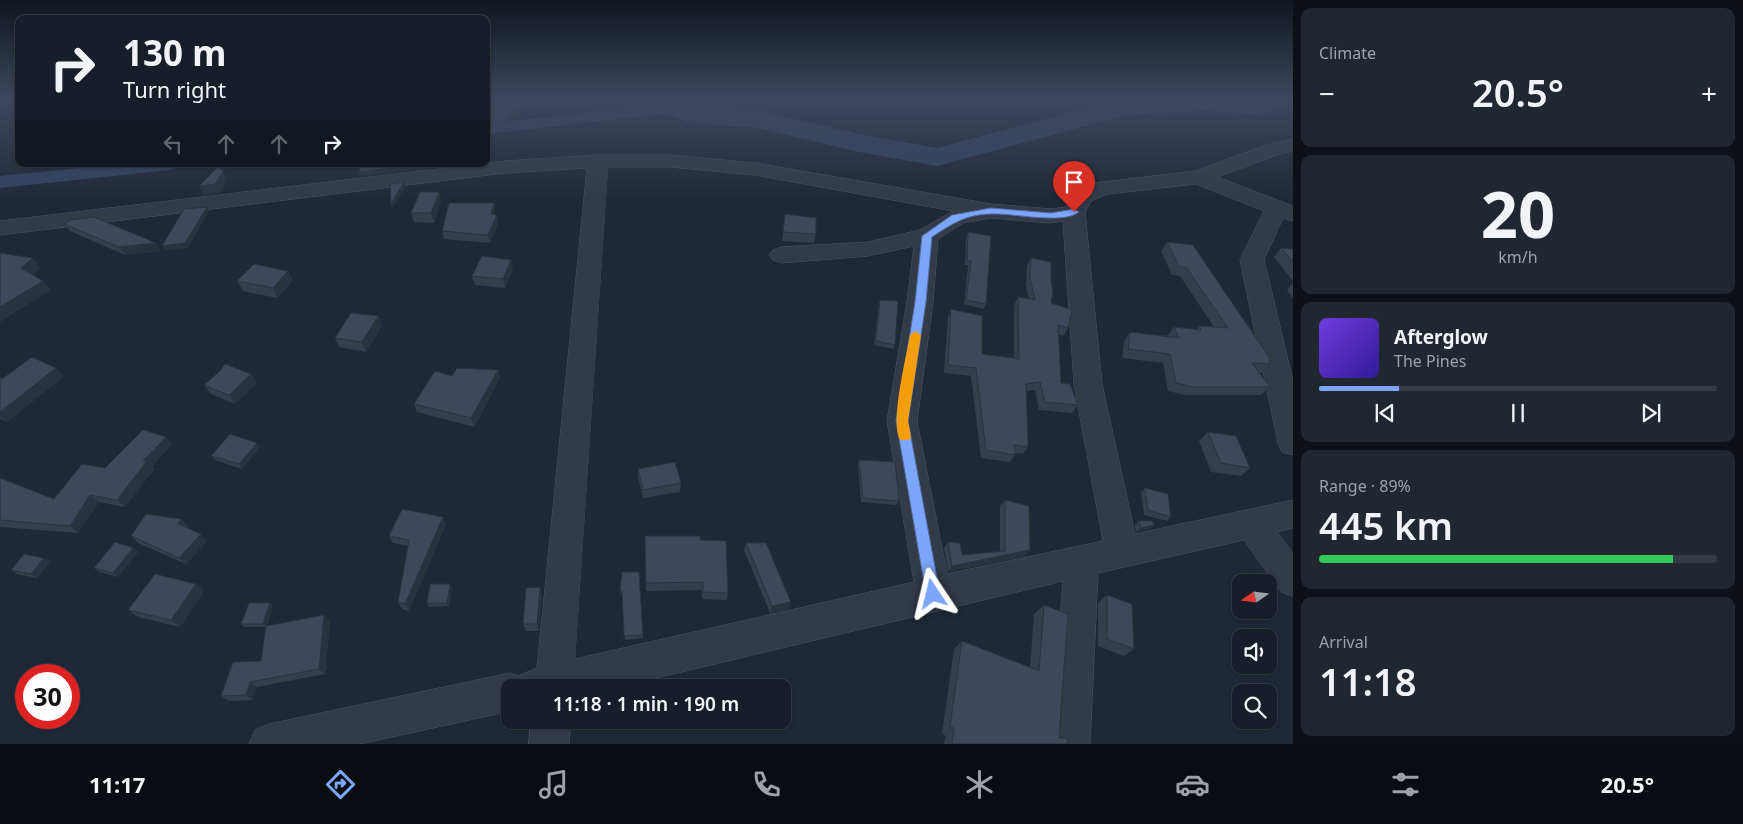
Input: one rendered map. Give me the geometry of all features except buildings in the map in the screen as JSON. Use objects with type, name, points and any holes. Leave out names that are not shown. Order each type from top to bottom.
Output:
[{"type":"street","points":[[1122,552],[1088,384],[1074,212],[1083,197],[1102,188],[1198,177],[1271,150],[1293,145]]},
{"type":"street","points":[[0,228],[505,167],[598,161],[670,161],[756,169],[991,211],[1051,216],[1074,212]]},
{"type":"street","points":[[549,679],[598,161]]},
{"type":"street","points":[[1198,177],[1285,211],[1252,260],[1293,443]]},
{"type":"street","points":[[781,255],[868,249],[927,236],[956,217],[991,211]]},
{"type":"street","points":[[927,236],[920,302],[902,421],[933,594]]},
{"type":"street","points":[[606,679],[933,594],[1293,514]]},
{"type":"street","points":[[1251,523],[1293,580]]},
{"type":"street","points":[[1070,744],[1082,560]]},
{"type":"street","points":[[269,744],[501,694]]},
{"type":"street","points":[[549,729],[549,744]]},
{"type":"waterway","points":[[816,133],[859,143],[937,157],[1027,133]]},
{"type":"waterway","points":[[0,182],[141,167]]},
{"type":"slow traffic","points":[[905,437],[902,421],[915,335]]},
{"type":"route","points":[[933,594],[902,421],[920,302],[927,236],[956,217],[991,211],[1051,216],[1074,212]]}]
